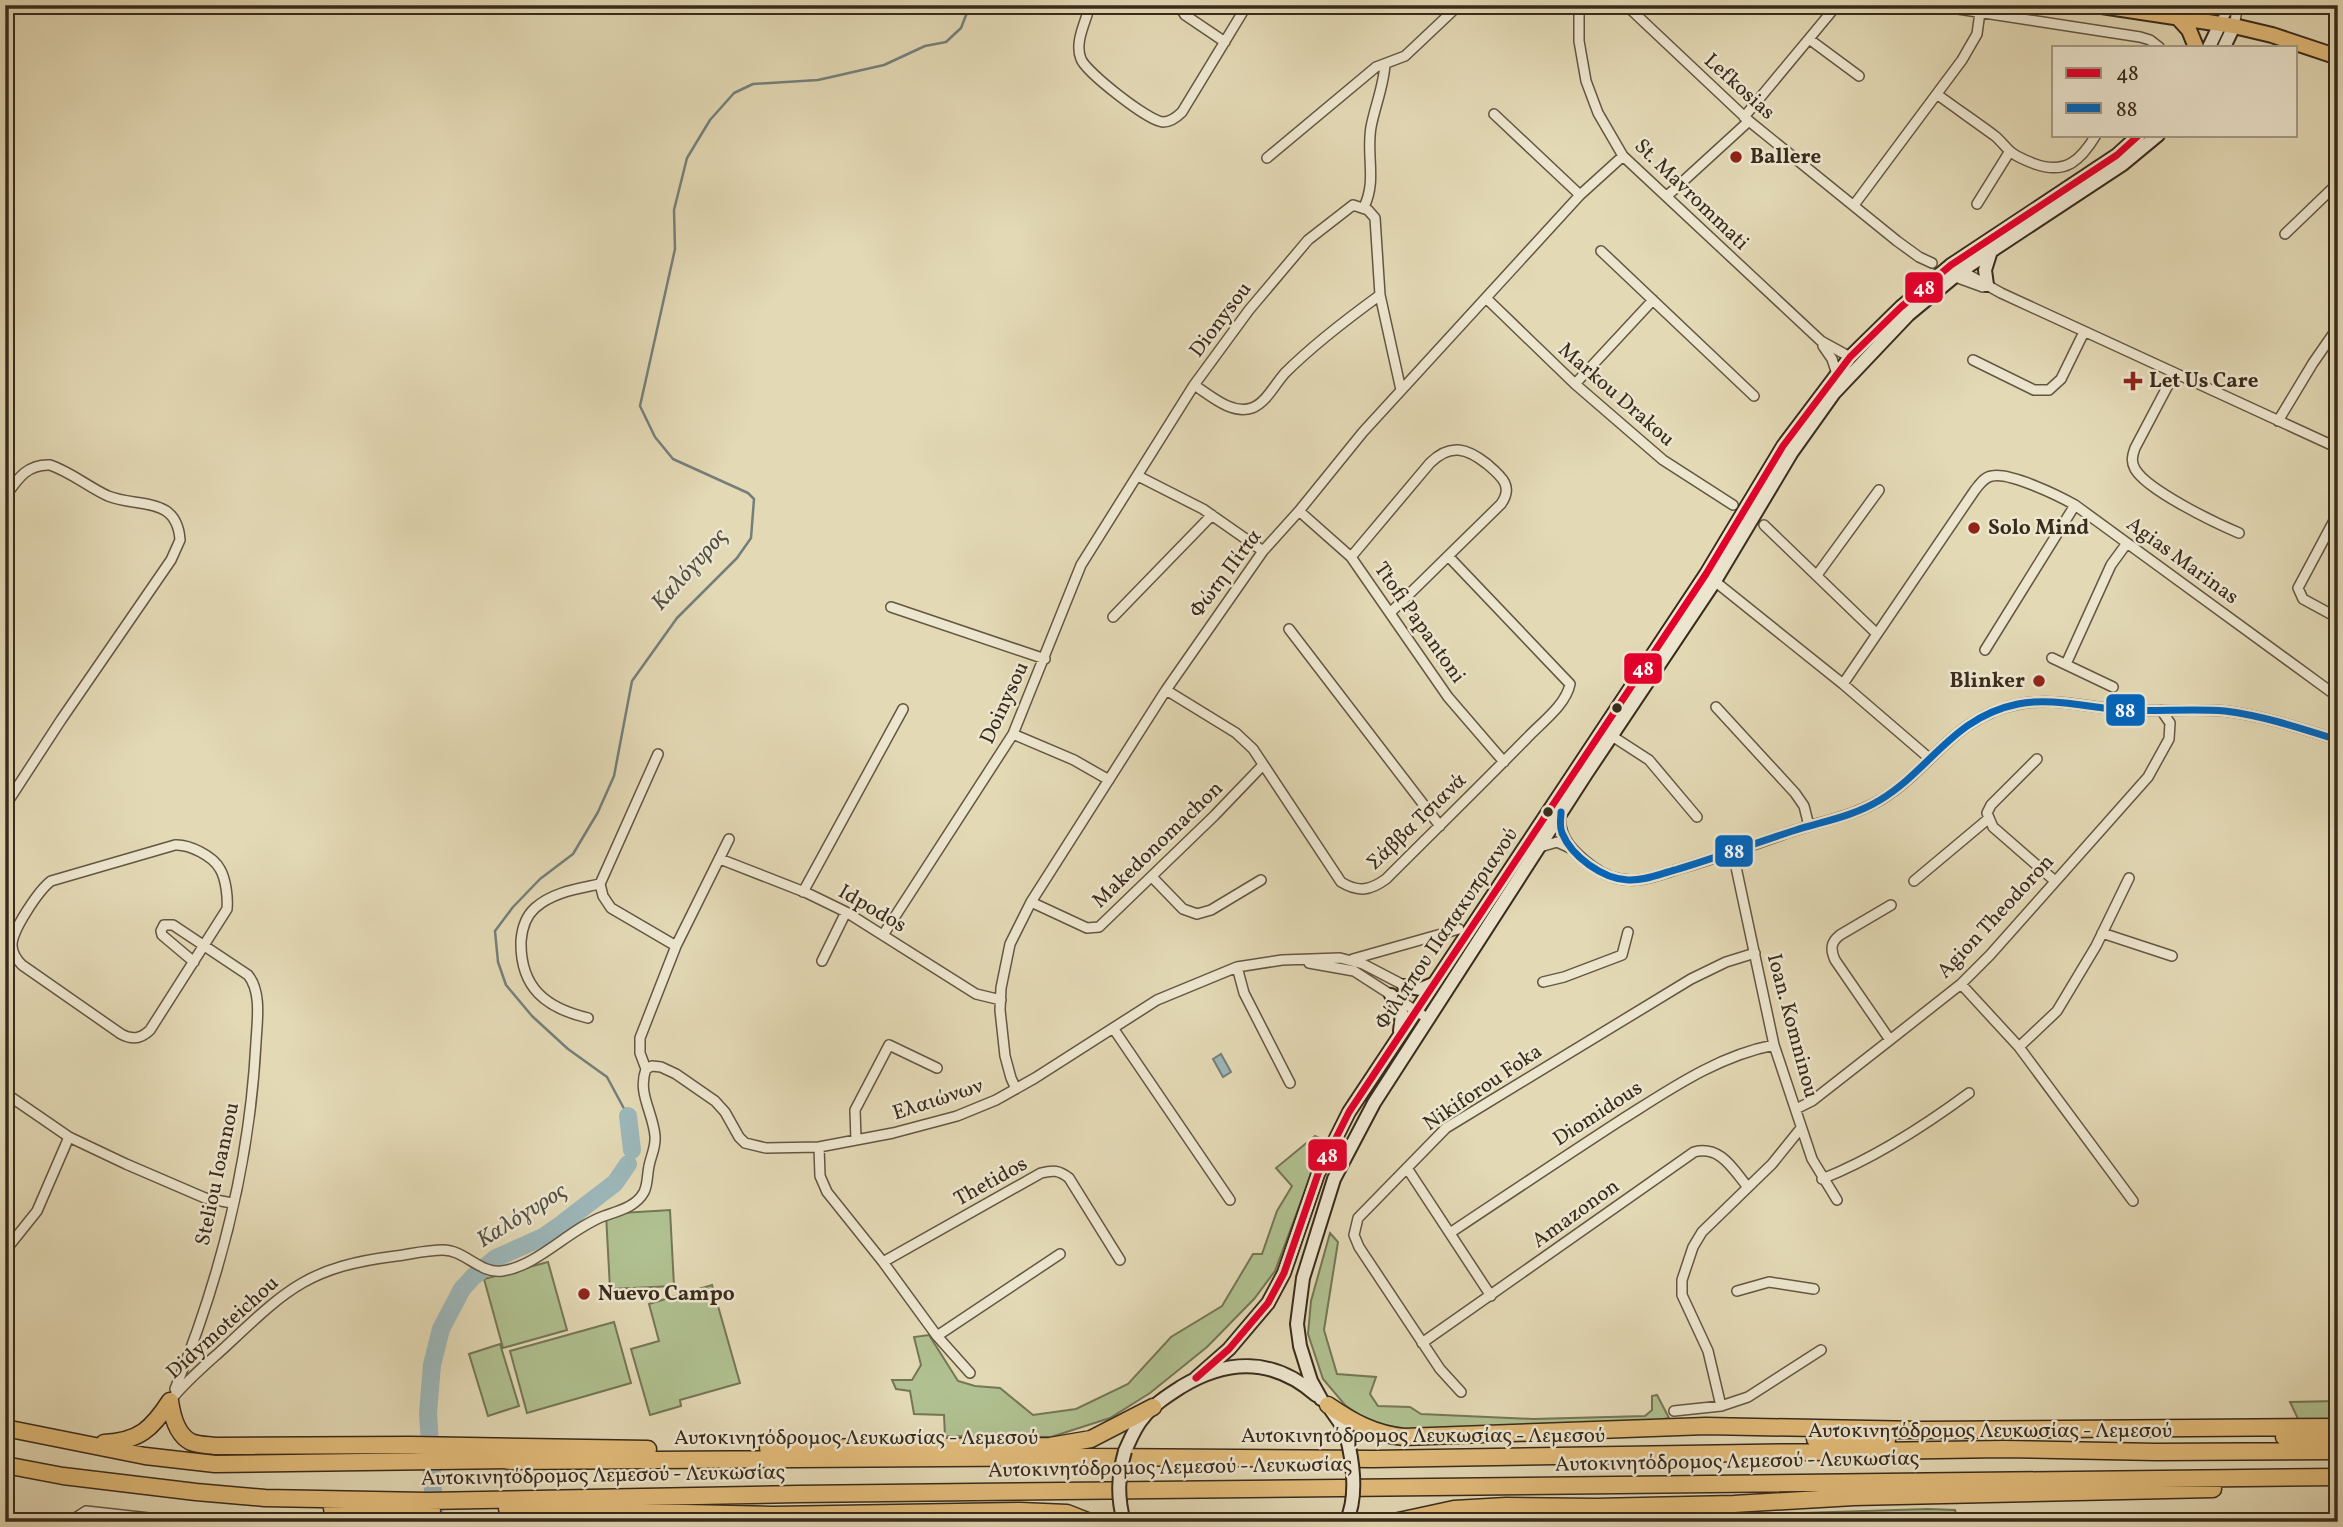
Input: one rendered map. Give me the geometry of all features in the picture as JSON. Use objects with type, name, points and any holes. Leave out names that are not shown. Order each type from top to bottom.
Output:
[{"type":"highway","points":[[81,1443],[116,1442],[142,1434],[152,1427],[170,1401]]},
{"type":"highway","points":[[170,1401],[172,1415],[180,1432],[191,1442],[215,1446],[411,1445],[658,1450],[1050,1446],[1091,1439],[1153,1407]]},
{"type":"highway","points":[[1324,1402],[1366,1429],[1404,1437],[1706,1426],[1921,1430],[2338,1427]]},
{"type":"highway","name":"Αυτοκινητόδρομος Λευκωσίας - Λεμεσού","points":[[5,1428],[145,1456],[215,1464],[1091,1457],[1373,1459],[2003,1449],[2338,1451]]},
{"type":"highway","points":[[1669,1429],[1827,1440],[2206,1435],[2338,1440]]},
{"type":"highway","points":[[1936,1440],[2003,1449]]},
{"type":"highway","points":[[507,1461],[658,1450]]},
{"type":"highway","name":"Αυτοκινητόδρομος Λεμεσού - Λευκωσίας","points":[[5,1465],[135,1486],[265,1498],[426,1506],[2338,1478]]},
{"type":"highway","points":[[1394,1522],[1454,1509],[1506,1506],[1734,1504],[1854,1497],[2212,1489],[2338,1478]]},
{"type":"highway","points":[[505,1504],[774,1515],[1020,1511],[1067,1513],[1090,1522]]},
{"type":"main road","points":[[2095,5],[2227,25],[2272,35],[2338,57]]},
{"type":"main road","points":[[2178,18],[2189,30],[2196,46]]},
{"type":"main road","points":[[2210,46],[2227,25]]},
{"type":"main road","points":[[2224,46],[2227,25]]},
{"type":"main road","name":"Φίλιππου Παπακυπριανού","points":[[1431,1001],[1436,983],[1711,578],[1783,446],[1850,357],[1901,307],[1948,270],[2117,155],[2138,136]]},
{"type":"main road","name":"Φίλιππου Παπακυπριανού","points":[[1346,1522],[1350,1514],[1354,1486],[1349,1447],[1345,1430],[1311,1381],[1300,1346],[1297,1324],[1303,1278],[1334,1178],[1422,1015],[1612,736],[1791,452],[1834,393],[1948,270],[1991,251],[2123,164],[2157,136]]},
{"type":"main road","points":[[1987,285],[1985,270],[1991,251]]},
{"type":"main road","points":[[1404,986],[1421,989],[1436,983]]},
{"type":"main road","points":[[1391,995],[1402,1014],[1398,1038]]},
{"type":"main road","name":"Φίλιππου Παπακυπριανού","points":[[1196,1378],[1229,1349],[1268,1303],[1284,1273],[1318,1174],[1349,1112],[1398,1038],[1422,1015]]},
{"type":"main road","points":[[1124,1522],[1118,1485],[1125,1451],[1142,1419],[1153,1407],[1196,1378],[1228,1366],[1263,1368],[1280,1373],[1307,1387],[1324,1402]]},
{"type":"street","points":[[1090,5],[1079,46],[1084,65],[1149,117],[1160,121],[1169,121],[1182,112],[1247,5]]},
{"type":"street","points":[[1178,5],[1185,15],[1225,42]]},
{"type":"street","points":[[1267,158],[1362,77],[1376,67],[1405,56],[1459,5]]},
{"type":"street","name":"St. Mavrommati","points":[[1579,5],[1579,41],[1586,81],[1598,113],[1623,156],[1821,341],[1850,357]]},
{"type":"street","points":[[1667,196],[1746,119],[1837,5]]},
{"type":"street","points":[[1932,5],[2140,37],[2158,46]]},
{"type":"street","points":[[1997,14],[2005,5]]},
{"type":"street","points":[[2227,25],[2230,5]]},
{"type":"street","points":[[2227,25],[2238,5]]},
{"type":"street","name":"Lefkosias","points":[[1627,6],[1746,119],[1919,257],[2338,448]]},
{"type":"street","points":[[1854,205],[1938,95],[1973,42],[1980,12]]},
{"type":"street","points":[[1809,39],[1858,76]]},
{"type":"street","points":[[1385,64],[1371,128],[1372,184],[1364,208],[1372,214],[1377,224],[1380,295],[1401,390]]},
{"type":"street","points":[[1938,95],[1998,138],[2010,151],[2037,165],[2056,168],[2066,166],[2082,155],[2095,136]]},
{"type":"street","points":[[1494,114],[1580,195]]},
{"type":"street","points":[[1977,204],[2010,151]]},
{"type":"street","name":"Φώτη Πίττα","points":[[1016,1088],[1005,1056],[1001,1000],[1010,944],[1031,902],[1166,690],[1263,551],[1363,432],[1580,195],[1623,156]]},
{"type":"street","points":[[2285,234],[2338,183]]},
{"type":"street","name":"Dionysou","points":[[1138,476],[1194,385],[1249,310],[1308,240],[1353,205],[1364,208]]},
{"type":"street","points":[[1601,251],[1754,396]]},
{"type":"street","name":"Lefkosias","points":[[1948,270],[2001,293]]},
{"type":"street","points":[[1194,385],[1226,406],[1251,408],[1261,402],[1284,374],[1319,342],[1380,295]]},
{"type":"street","name":"Markou Drakou","points":[[1486,298],[1575,384],[1663,460],[1733,505]]},
{"type":"street","points":[[1575,384],[1653,300]]},
{"type":"street","points":[[2278,421],[2334,338],[2338,327]]},
{"type":"street","points":[[1973,360],[2034,390],[2049,390],[2061,379],[2084,332]]},
{"type":"street","name":"St. Mavrommati","points":[[1821,341],[1837,373]]},
{"type":"street","points":[[2174,374],[2134,452],[2135,468],[2147,482],[2209,520],[2239,533]]},
{"type":"street","points":[[1351,557],[1430,463],[1447,450],[1460,449],[1477,456],[1504,480],[1506,496],[1501,504],[1391,612]]},
{"type":"street","points":[[5,497],[27,470],[41,464],[50,465],[111,497],[161,508],[174,519],[180,540],[171,560],[5,806]]},
{"type":"street","name":"Agias Marinas","points":[[1877,634],[1975,490],[1993,475],[2041,488],[2075,505],[2338,697]]},
{"type":"street","points":[[1138,476],[1212,515],[1263,551]]},
{"type":"street","name":"Doinysou","points":[[883,935],[1013,734],[1081,565],[1138,476]]},
{"type":"street","points":[[1817,575],[1879,489]]},
{"type":"street","points":[[1985,650],[2075,505]]},
{"type":"street","name":"Ttofi Papantoni","points":[[1299,510],[1351,557],[1448,697],[1503,762]]},
{"type":"street","points":[[2338,513],[2300,580],[2298,592],[2308,602],[2338,618]]},
{"type":"street","points":[[1113,617],[1212,515]]},
{"type":"street","points":[[1764,525],[1877,634],[1843,684]]},
{"type":"street","points":[[2066,664],[2111,565],[2127,543]]},
{"type":"street","name":"Σάββα Τσιανά","points":[[1166,690],[1236,733],[1253,749],[1338,879],[1354,889],[1367,889],[1380,883],[1562,702],[1570,684],[1449,557]]},
{"type":"street","points":[[1711,578],[1843,684],[1929,758]]},
{"type":"street","points":[[891,607],[1045,659]]},
{"type":"street","points":[[1289,629],[1440,826]]},
{"type":"street","points":[[2052,658],[2113,687]]},
{"type":"street","points":[[1538,847],[1558,842],[1601,873],[1627,880],[1647,878],[1733,853],[1867,807],[1895,790],[1950,738],[1983,717],[2022,703],[2048,702],[2126,710],[2203,710],[2253,716],[2338,740]]},
{"type":"street","points":[[1716,707],[1796,793],[1804,806],[1809,827]]},
{"type":"street","points":[[803,892],[903,709]]},
{"type":"street","name":"Agion Theodoron","points":[[1796,1108],[1811,1101],[1890,1040],[1961,984],[1990,955],[2154,770],[2167,745],[2170,732],[2170,723],[2161,710]]},
{"type":"street","points":[[1013,734],[1074,760],[1109,780]]},
{"type":"street","points":[[1612,736],[1649,760],[1697,817]]},
{"type":"street","points":[[658,754],[600,884],[603,896],[611,908],[676,946]]},
{"type":"street","points":[[2037,759],[1991,805],[1987,813],[1993,827],[2055,881]]},
{"type":"street","name":"Makedonomachon","points":[[1031,902],[1094,929],[1152,877],[1263,765]]},
{"type":"street","points":[[1561,812],[1561,832],[1574,851]]},
{"type":"street","points":[[1914,881],[1988,818]]},
{"type":"street","name":"Didymoteichou","points":[[170,1401],[183,1384],[268,1306],[318,1273],[359,1261],[441,1250],[460,1255],[485,1269],[502,1271],[522,1265],[577,1229],[634,1204],[643,1194],[655,1149],[655,1133],[642,1086],[646,1069],[640,1053],[640,1038],[676,946],[729,839]]},
{"type":"street","points":[[180,845],[191,847],[213,861],[223,875],[227,909],[194,962],[150,1030],[144,1036],[131,1038],[22,965],[15,957],[12,942],[14,933],[43,888],[51,881],[180,845]]},
{"type":"street","name":"Ioan. Komninou","points":[[1733,853],[1774,1045],[1812,1159],[1837,1200]]},
{"type":"street","name":"Idpodos","points":[[720,859],[846,912],[976,994],[1001,1000]]},
{"type":"street","points":[[1152,877],[1183,909],[1197,914],[1211,910],[1261,880]]},
{"type":"street","points":[[2019,1047],[2057,1011],[2102,933],[2129,878]]},
{"type":"street","points":[[588,1018],[559,1009],[538,993],[529,981],[521,958],[522,931],[529,914],[543,901],[567,891],[600,884]]},
{"type":"street","points":[[1890,1040],[1835,960],[1831,950],[1833,941],[1840,934],[1891,905]]},
{"type":"street","points":[[822,961],[846,912]]},
{"type":"street","name":"Steliou Ioannou","points":[[170,1401],[198,1333],[246,1148],[251,1116],[257,1023],[256,993],[248,975],[173,925],[163,926],[162,935],[194,962]]},
{"type":"street","points":[[1351,960],[1459,929]]},
{"type":"street","points":[[1543,982],[1622,955],[1628,932]]},
{"type":"street","points":[[2102,933],[2172,957]]},
{"type":"street","name":"Nikiforou Foka","points":[[1461,1392],[1440,1370],[1359,1247],[1354,1235],[1355,1225],[1361,1214],[1446,1128],[1702,973],[1755,953]]},
{"type":"street","name":"Ελαιώνων","points":[[646,1069],[652,1066],[676,1074],[715,1101],[746,1143],[766,1148],[819,1147],[957,1116],[996,1100],[1157,1000],[1237,967],[1282,960],[1351,960],[1431,1001]]},
{"type":"street","name":"Ελαιώνων","points":[[1282,960],[1329,965],[1354,971],[1422,1015]]},
{"type":"street","points":[[1237,967],[1244,993],[1290,1083]]},
{"type":"street","points":[[1961,984],[2019,1047],[2133,1201]]},
{"type":"street","points":[[1113,1028],[1230,1200]]},
{"type":"street","points":[[856,1140],[855,1110],[890,1045],[937,1068]]},
{"type":"street","name":"Diomidous","points":[[1450,1233],[1673,1087],[1730,1057],[1751,1049],[1774,1045]]},
{"type":"street","points":[[5,1093],[69,1136],[125,1164],[205,1198],[232,1203]]},
{"type":"street","points":[[1822,1179],[1845,1170],[1918,1129],[1969,1093]]},
{"type":"street","points":[[1721,1406],[1708,1351],[1682,1295],[1681,1286],[1689,1257],[1708,1224],[1777,1158],[1801,1128]]},
{"type":"street","points":[[5,1251],[37,1211],[69,1136]]},
{"type":"street","points":[[819,1147],[820,1177],[827,1192],[937,1336],[970,1373]]},
{"type":"street","name":"Amazonon","points":[[1422,1343],[1694,1152],[1706,1150],[1718,1153],[1747,1186]]},
{"type":"street","points":[[1407,1168],[1491,1296]]},
{"type":"street","name":"Thetidos","points":[[883,1262],[1041,1173],[1052,1170],[1069,1178],[1120,1261]]},
{"type":"street","points":[[937,1336],[1060,1254]]},
{"type":"street","points":[[1737,1292],[1769,1282],[1814,1289]]},
{"type":"street","points":[[1674,1411],[1721,1406],[1748,1397],[1821,1350]]},
{"type":"street","points":[[69,1522],[86,1511],[185,1522]]},
{"type":"green space","points":[[1315,1136],[1324,1140],[1275,1271],[1254,1299],[1207,1347],[1150,1393],[1110,1418],[1051,1437],[945,1436],[944,1415],[914,1414],[910,1391],[896,1389],[892,1380],[912,1380],[921,1365],[914,1337],[929,1335],[958,1381],[975,1386],[1000,1388],[1033,1415],[1076,1409],[1128,1384],[1171,1337],[1222,1306],[1253,1254],[1262,1254],[1277,1211],[1292,1186],[1276,1168]]},
{"type":"green space","points":[[670,1210],[674,1286],[610,1289],[606,1214]]},
{"type":"green space","points":[[1330,1233],[1338,1242],[1324,1330],[1337,1374],[1376,1377],[1370,1394],[1378,1406],[1410,1407],[1421,1414],[1533,1419],[1645,1416],[1652,1410],[1652,1396],[1657,1395],[1669,1418],[1416,1432],[1373,1425],[1345,1405],[1323,1379],[1308,1334],[1311,1301]]},
{"type":"green space","points":[[548,1262],[567,1330],[503,1348],[484,1279]]},
{"type":"green space","points":[[712,1285],[740,1383],[680,1400],[681,1406],[650,1415],[631,1349],[659,1341],[649,1304]]},
{"type":"green space","points":[[614,1322],[631,1383],[527,1413],[510,1351]]},
{"type":"green space","points":[[500,1344],[519,1406],[488,1416],[469,1354]]},
{"type":"green space","points":[[2338,1401],[2338,1422],[2300,1423],[2290,1402]]},
{"type":"green space","points":[[1955,1510],[1958,1522],[1508,1522]]},
{"type":"green space","points":[[535,1518],[709,1522],[536,1522]]},
{"type":"water","points":[[1221,1054],[1231,1072],[1223,1077],[1213,1059]]},
{"type":"waterway","name":"Καλόγυρος","points":[[628,1116],[607,1077],[568,1049],[532,1016],[506,985],[498,962],[495,931],[540,879],[573,854],[598,812],[614,776],[632,681],[677,618],[737,558],[751,538],[754,499],[748,493],[673,459],[655,437],[640,406],[675,249],[674,210],[687,158],[710,120],[734,93],[753,84],[818,80],[884,65],[925,46],[946,42],[961,28],[970,5]]},
{"type":"waterway","name":"Καλόγυρος","points":[[628,1116],[632,1150]]},
{"type":"waterway","name":"Καλόγυρος","points":[[435,1522],[428,1413],[432,1365],[441,1329],[462,1289],[496,1258],[543,1237],[563,1223],[615,1183],[628,1164]]},
{"type":"transit line","name":"48","points":[[1196,1378],[1229,1349],[1268,1303],[1284,1273],[1318,1174],[1349,1112],[1706,574],[1783,446],[1850,357],[1901,307],[1951,265],[2117,155],[2138,136]]},
{"type":"transit line","name":"88","points":[[1561,812],[1562,833],[1581,858],[1609,876],[1634,880],[1652,877],[1860,810],[1898,788],[1944,745],[1976,720],[2018,704],[2044,702],[2124,710],[2225,711],[2268,719],[2338,740]]},
{"type":"place","name":"Ballere","points":[[1736,157]]},
{"type":"place","name":"Let Us Care","points":[[2133,381]]},
{"type":"place","name":"Solo Mind","points":[[1974,528]]},
{"type":"place","name":"Blinker","points":[[2039,681]]},
{"type":"place","name":"Nuevo Campo","points":[[584,1294]]}]
